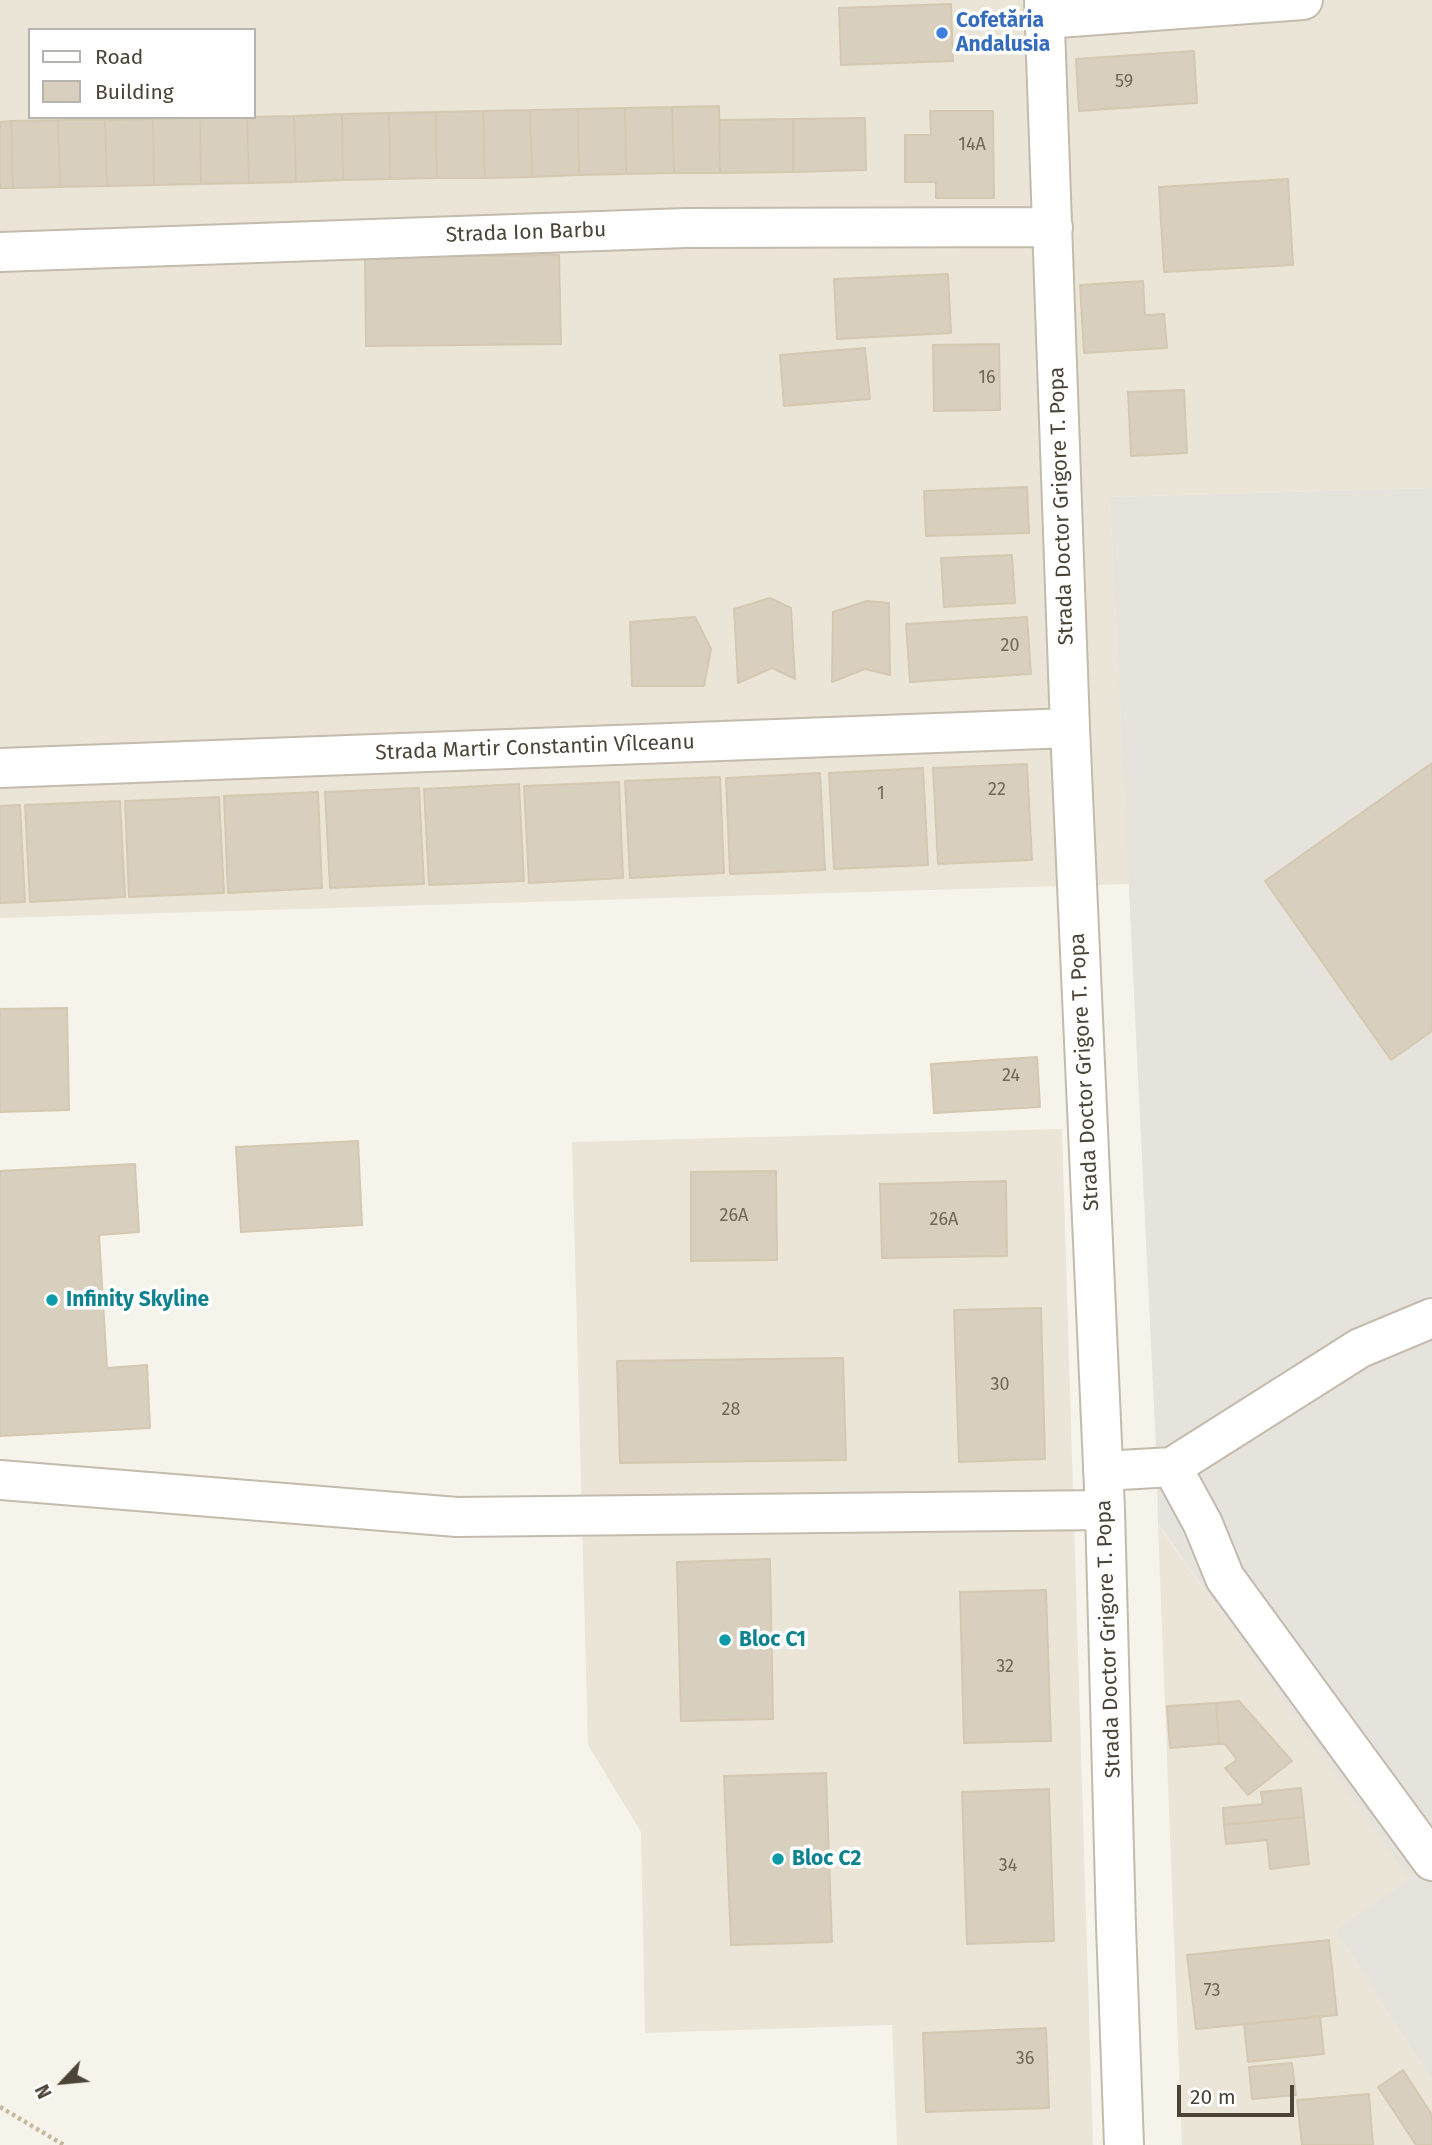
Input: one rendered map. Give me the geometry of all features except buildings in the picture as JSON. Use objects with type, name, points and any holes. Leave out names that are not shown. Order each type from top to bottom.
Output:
[{"type":"street","points":[[1044,10],[1303,0]]},
{"type":"street","name":"Strada Doctor Grigore T. Popa","points":[[1044,10],[1070,728],[1105,1510],[1115,1926],[1124,2145]]},
{"type":"street","name":"Strada Ion Barbu","points":[[0,252],[686,228],[1053,227]]},
{"type":"street","name":"Strada Martir Constantin Vîlceanu","points":[[0,768],[1070,728]]},
{"type":"street","points":[[1103,1471],[1172,1467],[1360,1348],[1432,1318]]},
{"type":"street","points":[[1172,1467],[1203,1524],[1225,1578],[1432,1861]]},
{"type":"street","points":[[0,1480],[457,1517],[1105,1510]]},
{"type":"path","points":[[0,2107],[64,2145]]},
{"type":"shaded area","points":[[0,0],[1432,0],[1432,488],[1110,497],[1129,884],[0,918]]},
{"type":"shaded area","points":[[1432,488],[1432,2081],[1335,1930],[1410,1879],[1158,1524],[1110,497]]},
{"type":"shaded area","points":[[1062,1129],[1093,2145],[897,2145],[892,2025],[645,2033],[641,1832],[588,1745],[572,1142]]},
{"type":"shaded area","points":[[1158,1525],[1411,1879],[1335,1930],[1432,2081],[1432,2145],[1182,2145]]},
{"type":"place","name":"Cofetăria Andalusia","points":[[942,33]]},
{"type":"place","name":"Infinity Skyline","points":[[52,1300]]},
{"type":"place","name":"Bloc C1","points":[[725,1640]]},
{"type":"place","name":"Bloc C2","points":[[778,1859]]}]
